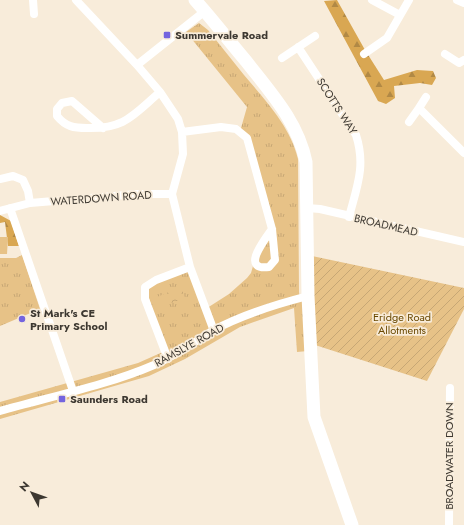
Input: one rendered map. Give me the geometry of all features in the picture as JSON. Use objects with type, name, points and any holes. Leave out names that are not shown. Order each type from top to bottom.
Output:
[{"type":"highway","points":[[195,0],[280,103],[296,130],[303,146],[306,162],[308,296],[314,417],[352,525]]},
{"type":"street","points":[[33,0],[34,14]]},
{"type":"street","points":[[76,0],[137,65],[160,92],[178,119],[182,132],[183,154],[172,194],[190,267],[214,331]]},
{"type":"street","points":[[372,0],[400,15]]},
{"type":"street","points":[[364,54],[386,38],[409,0]]},
{"type":"street","points":[[457,0],[464,3]]},
{"type":"street","points":[[137,65],[205,11]]},
{"type":"street","points":[[282,58],[315,36]]},
{"type":"street","name":"SCOTTS WAY","points":[[298,47],[356,135],[361,151],[362,166],[349,216]]},
{"type":"street","points":[[445,54],[459,63],[464,60]]},
{"type":"street","points":[[103,128],[72,101],[62,103],[57,109],[57,116],[62,122],[73,128],[103,128],[114,127],[125,121],[160,92]]},
{"type":"street","points":[[409,122],[426,97]]},
{"type":"street","points":[[419,108],[464,153]]},
{"type":"street","points":[[182,132],[222,127],[236,129],[247,138],[272,229]]},
{"type":"street","points":[[0,178],[14,176],[23,180],[28,191],[30,203]]},
{"type":"street","name":"WATERDOWN ROAD","points":[[0,211],[30,203],[138,194],[172,194]]},
{"type":"street","points":[[10,208],[73,391]]},
{"type":"street","name":"BROADMEAD","points":[[307,208],[320,209],[464,242]]},
{"type":"street","points":[[168,359],[145,299],[145,287],[156,280],[190,267]]},
{"type":"street","name":"RAMSLYE ROAD","points":[[0,411],[124,377],[168,359],[214,331],[271,307],[308,296]]},
{"type":"street","name":"BROADWATER DOWN","points":[[449,525],[450,388]]},
{"type":"green space","points":[[337,0],[384,80],[417,70],[433,71],[436,78],[432,85],[420,83],[394,86],[395,98],[386,104],[378,101],[324,1]]},
{"type":"green space","points":[[199,23],[208,30],[269,104],[289,136],[298,159],[299,292],[300,300],[306,299],[308,351],[297,352],[294,308],[240,327],[185,359],[149,376],[0,419],[0,402],[138,363],[165,351],[146,288],[189,269],[204,310],[229,294],[251,273],[255,259],[273,229],[241,128],[247,107],[186,32]]},
{"type":"green space","points":[[0,215],[11,221],[19,246],[8,246],[5,222],[0,223]]},
{"type":"green space","points":[[0,237],[8,237],[7,254],[0,254]]},
{"type":"green space","points":[[22,255],[40,309],[0,326],[0,258],[16,258]]},
{"type":"green space","name":"Eridge Road Allotments","points":[[312,256],[464,288],[464,309],[427,381],[315,345]]},
{"type":"green space","points":[[181,287],[185,298],[161,307],[157,297]]},
{"type":"place","name":"Summervale Road","points":[[167,35]]},
{"type":"place","name":"St Mark's CE Primary School","points":[[22,319]]},
{"type":"place","name":"Saunders Road","points":[[62,399]]}]
